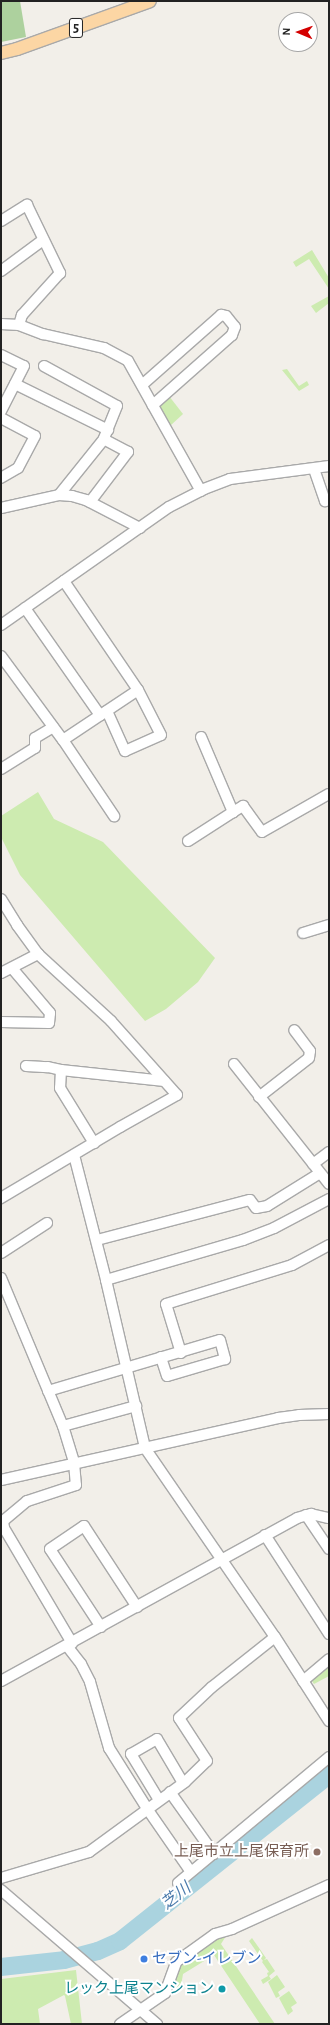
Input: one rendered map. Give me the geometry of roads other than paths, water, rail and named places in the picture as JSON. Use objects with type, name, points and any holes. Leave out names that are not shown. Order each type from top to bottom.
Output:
[{"type":"main road","name":"5","points":[[1,53],[17,49],[150,1]]},
{"type":"street","points":[[1,221],[27,205],[60,273],[22,314],[19,325]]},
{"type":"street","points":[[1,271],[43,240]]},
{"type":"street","points":[[142,385],[221,315],[226,316],[235,327],[232,335],[153,405]]},
{"type":"street","points":[[1,324],[19,325],[43,334],[104,348],[128,361],[201,491]]},
{"type":"street","points":[[1,355],[24,366],[1,410]]},
{"type":"street","points":[[44,366],[117,406],[106,435],[59,495]]},
{"type":"street","points":[[15,384],[106,435],[128,452],[90,502]]},
{"type":"street","points":[[1,478],[18,468],[35,436],[2,422]]},
{"type":"street","points":[[1,625],[169,507],[201,491],[230,479],[314,469],[329,465]]},
{"type":"street","points":[[314,469],[325,501],[329,500]]},
{"type":"street","points":[[1,508],[59,495],[72,496],[90,502],[140,528]]},
{"type":"street","points":[[25,608],[103,713],[125,751],[161,736],[138,690],[64,581]]},
{"type":"street","points":[[1,656],[63,740],[114,816]]},
{"type":"street","points":[[63,740],[138,690]]},
{"type":"street","points":[[1,769],[35,748],[35,738],[53,727]]},
{"type":"street","points":[[201,737],[233,812]]},
{"type":"street","points":[[188,842],[243,806],[262,832],[329,794]]},
{"type":"street","points":[[1,900],[17,926],[38,954],[111,1021],[177,1095],[94,1142],[1,1198]]},
{"type":"street","points":[[303,932],[329,925]]},
{"type":"street","points":[[1,973],[38,954]]},
{"type":"street","points":[[1,1022],[49,1022],[50,1013],[12,968]]},
{"type":"street","points":[[259,1097],[308,1058],[310,1051],[294,1030]]},
{"type":"street","points":[[234,1064],[329,1184]]},
{"type":"street","points":[[26,1066],[48,1066],[61,1070],[164,1081]]},
{"type":"street","points":[[61,1070],[60,1088],[94,1142]]},
{"type":"street","points":[[313,1164],[329,1152]]},
{"type":"street","points":[[74,1155],[97,1240],[145,1448],[275,1637],[329,1721]]},
{"type":"street","points":[[97,1240],[250,1200],[256,1208],[267,1206],[320,1173]]},
{"type":"street","points":[[106,1280],[243,1240],[274,1228],[329,1199]]},
{"type":"street","points":[[1,1253],[47,1223]]},
{"type":"street","points":[[180,1353],[166,1304],[292,1265],[329,1245]]},
{"type":"street","points":[[1,1278],[63,1426],[74,1463],[76,1485],[27,1501],[3,1522],[4,1528],[90,1682],[109,1748],[148,1810],[191,1872]]},
{"type":"street","points":[[48,1391],[127,1369],[161,1357],[180,1353],[220,1340],[225,1359],[167,1376],[161,1357]]},
{"type":"street","points":[[63,1426],[136,1406]]},
{"type":"street","points":[[1,1480],[278,1418],[299,1414],[329,1414]]},
{"type":"street","points":[[1,1681],[297,1518],[311,1514],[329,1518]]},
{"type":"street","points":[[306,1515],[329,1549]]},
{"type":"street","points":[[101,1627],[50,1549],[84,1526],[137,1607]]},
{"type":"street","points":[[265,1535],[329,1634]]},
{"type":"street","points":[[1,1878],[89,1852],[183,1784],[207,1761],[179,1718],[212,1686],[275,1637]]},
{"type":"street","points":[[302,1681],[329,1659]]},
{"type":"street","points":[[159,1800],[131,1754],[157,1739],[183,1784]]},
{"type":"street","points":[[178,1883],[329,1757]]},
{"type":"street","points":[[170,1792],[214,1854]]},
{"type":"street","points":[[126,2022],[165,1993],[176,1962],[215,1934],[232,1929],[328,1888]]},
{"type":"street","points":[[1,1890],[157,2024]]},
{"type":"waterway","name":"芝川","points":[[1,1967],[64,1960],[98,1951],[120,1941],[329,1775]]},
{"type":"place","name":"上尾市立上尾保育所","points":[[317,1852]]},
{"type":"place","name":"セブン-イレブン","points":[[144,1959]]},
{"type":"place","name":"レック上尾マンション","points":[[222,1989]]}]
